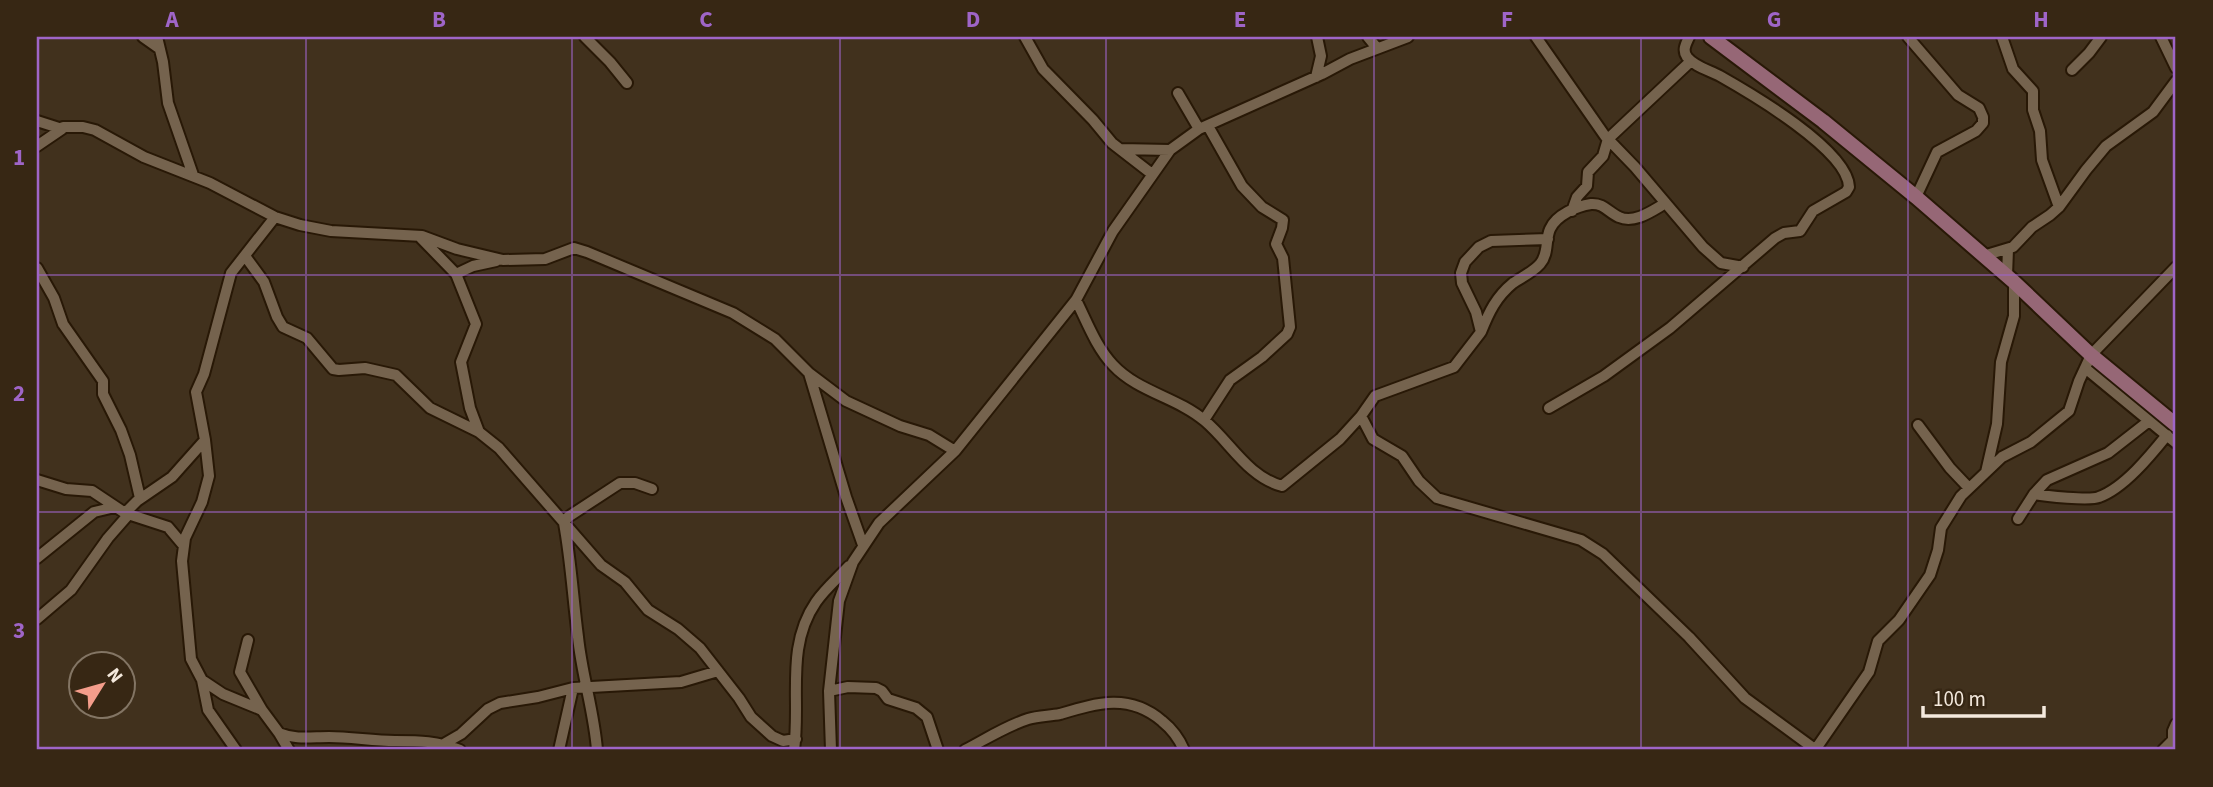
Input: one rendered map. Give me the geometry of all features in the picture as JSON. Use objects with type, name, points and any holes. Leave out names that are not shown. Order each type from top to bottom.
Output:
[{"type":"main road","points":[[1711,37],[1823,121],[1916,197],[2010,279],[2088,362],[2171,430]]},
{"type":"street","points":[[143,37],[160,49]]},
{"type":"street","points":[[157,37],[168,103],[193,175]]},
{"type":"street","points":[[585,37],[627,83]]},
{"type":"street","points":[[1025,37],[1043,69],[1120,149],[1152,174]]},
{"type":"street","points":[[1316,77],[1321,56],[1317,37]]},
{"type":"street","points":[[1368,37],[1377,48]]},
{"type":"street","points":[[831,750],[829,691],[839,601],[853,562],[880,523],[955,451],[1076,300],[1114,231],[1170,149],[1203,127],[1350,59],[1408,37]]},
{"type":"street","points":[[1536,37],[1608,139],[1635,167],[1664,204],[1714,259],[1726,265],[1743,267]]},
{"type":"street","points":[[1549,408],[1604,376],[1648,345],[1743,267],[1775,237],[1800,230],[1813,211],[1846,192],[1849,187],[1844,172],[1817,141],[1796,123],[1691,61],[1685,53],[1689,37]]},
{"type":"street","points":[[1908,37],[1958,95],[1979,108],[1983,117],[1983,123],[1976,131],[1937,152],[1916,197]]},
{"type":"street","points":[[2002,37],[2013,69],[2033,91],[2033,110],[2040,131],[2042,160],[2059,206]]},
{"type":"street","points":[[2072,70],[2101,37]]},
{"type":"street","points":[[2161,37],[2176,68]]},
{"type":"street","points":[[1572,211],[1577,197],[1587,186],[1588,172],[1603,156],[1608,139],[1691,61]]},
{"type":"street","points":[[1983,256],[2008,249],[2059,206],[2106,146],[2173,94],[2176,81]]},
{"type":"street","points":[[1178,93],[1242,186],[1262,207],[1283,220],[1276,244],[1283,258],[1290,327],[1287,334],[1262,357],[1230,380],[1204,420]]},
{"type":"street","points":[[37,121],[62,130]]},
{"type":"street","points":[[39,142],[63,127],[95,130],[144,157],[193,175],[275,217],[331,231],[419,236],[503,260]]},
{"type":"street","points":[[1120,149],[1170,149]]},
{"type":"street","points":[[1076,300],[1097,343],[1115,368],[1136,384],[1172,400],[1204,420],[1249,467],[1282,486],[1340,439],[1375,396],[1454,367],[1481,332],[1492,305],[1512,284],[1541,264],[1549,230],[1565,214],[1589,204],[1598,204],[1619,217],[1628,219],[1644,215],[1664,204]]},
{"type":"street","points":[[236,750],[208,709],[202,680],[191,659],[184,593],[184,546],[208,484],[205,440],[196,392],[204,374],[231,273],[275,217]]},
{"type":"street","points":[[419,236],[456,274],[476,324],[461,362],[470,408],[479,432]]},
{"type":"street","points":[[1481,332],[1476,312],[1462,283],[1461,273],[1465,262],[1479,247],[1491,241],[1548,239]]},
{"type":"street","points":[[456,274],[473,266],[503,260],[542,260],[574,248],[587,252],[733,313],[775,339],[809,373],[846,401],[900,426],[929,435],[955,451]]},
{"type":"street","points":[[1986,473],[1997,424],[2001,362],[2014,316],[2008,249]]},
{"type":"street","points":[[245,256],[264,282],[283,327],[307,338],[333,369],[365,368],[396,375],[430,408],[479,432],[499,448],[600,565],[625,582],[648,610],[694,642],[760,727],[783,741],[795,744],[796,659],[800,635],[817,601],[853,562]]},
{"type":"street","points":[[1361,416],[1373,439],[1402,456],[1419,481],[1437,498],[1581,540],[1603,554],[1689,637],[1745,698],[1816,750],[1869,672],[1877,642],[1899,620],[1930,575],[1941,528],[1968,487],[2002,457],[2031,442],[2066,414],[2088,362],[2176,267]]},
{"type":"street","points":[[37,268],[54,298],[63,324],[100,374],[103,394],[130,455],[140,498]]},
{"type":"street","points":[[2088,362],[2149,421],[2171,430],[2176,443]]},
{"type":"street","points":[[809,373],[863,545]]},
{"type":"street","points":[[2018,519],[2047,480],[2108,453],[2149,421]]},
{"type":"street","points":[[1918,425],[1968,487]]},
{"type":"street","points":[[2034,494],[2085,499],[2100,497],[2138,468],[2171,430]]},
{"type":"street","points":[[37,619],[71,590],[108,538],[123,511],[172,477],[205,440]]},
{"type":"street","points":[[37,480],[66,489],[92,491],[123,511],[168,527],[184,546]]},
{"type":"street","points":[[597,750],[589,689],[583,673],[571,560],[564,523],[568,517],[620,483],[635,483],[652,489]]},
{"type":"street","points":[[37,558],[94,512],[123,511]]},
{"type":"street","points":[[248,640],[240,672],[289,750]]},
{"type":"street","points":[[442,745],[461,734],[488,709],[500,703],[573,688],[681,682],[718,671]]},
{"type":"street","points":[[202,680],[223,694],[262,710]]},
{"type":"street","points":[[829,691],[848,687],[876,688],[888,699],[916,708],[927,717],[938,750]]},
{"type":"street","points":[[558,750],[573,688]]},
{"type":"street","points":[[965,750],[1001,730],[1031,718],[1052,716],[1094,705],[1129,703],[1141,706],[1169,727],[1184,750]]},
{"type":"street","points":[[2163,750],[2173,740],[2176,724]]},
{"type":"street","points":[[279,733],[290,737],[335,737],[396,746],[427,740],[460,750]]},
{"type":"street","points":[[332,750],[335,737]]}]
